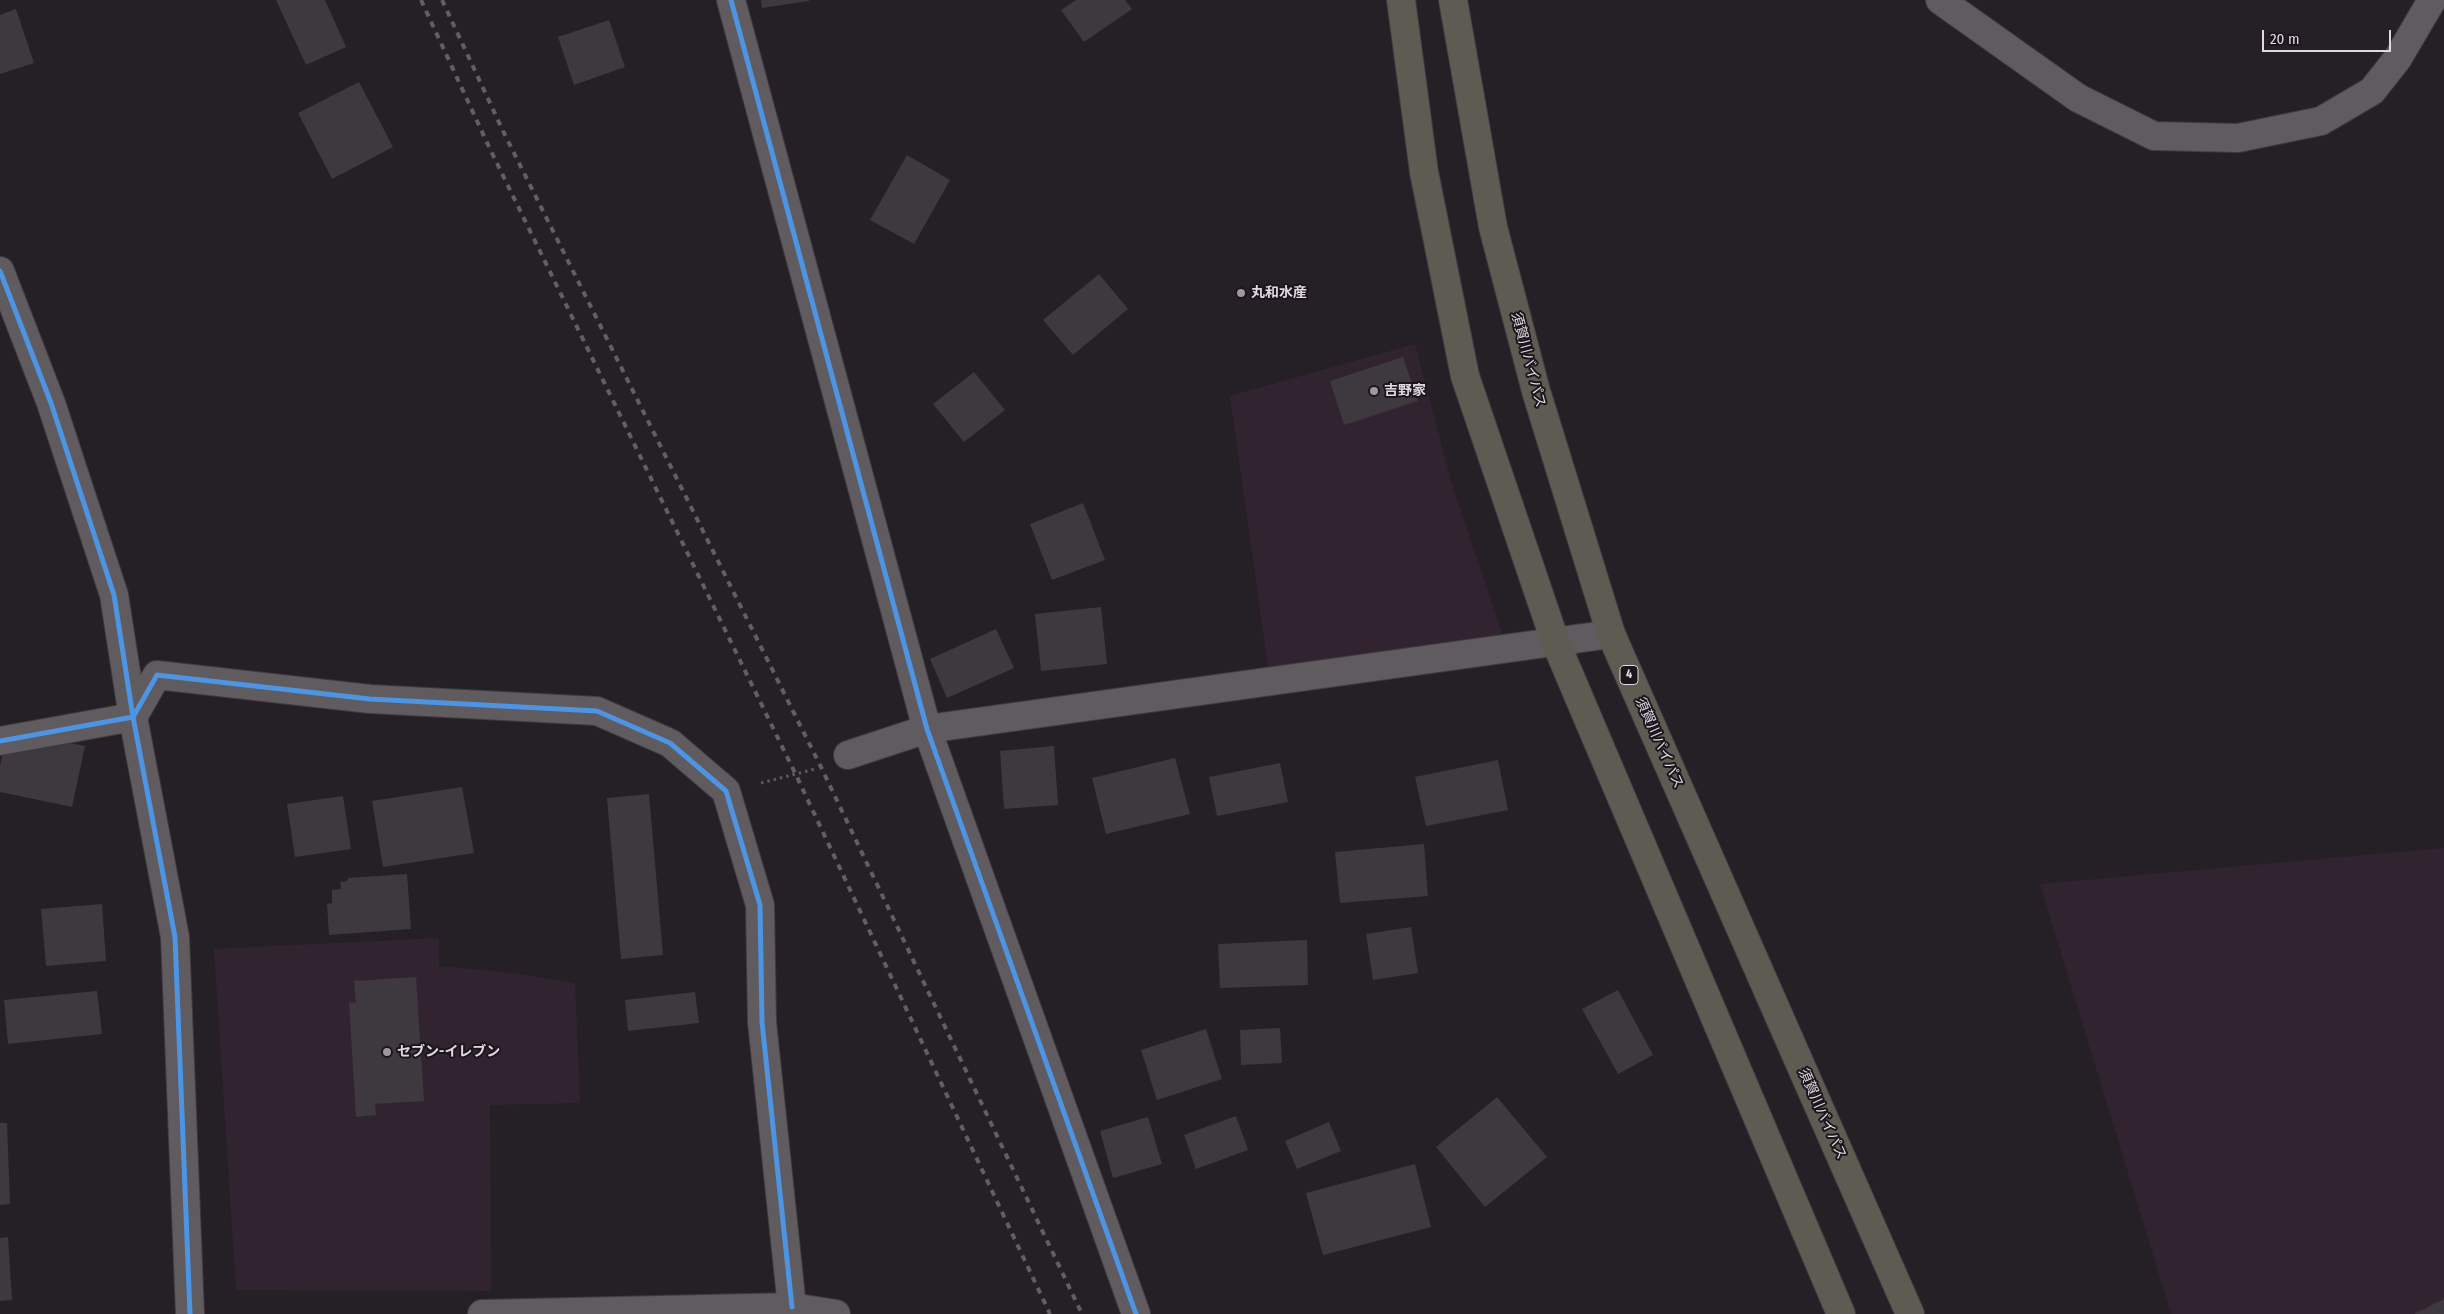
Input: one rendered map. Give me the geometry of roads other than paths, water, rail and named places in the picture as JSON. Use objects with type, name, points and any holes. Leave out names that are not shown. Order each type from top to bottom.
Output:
[{"type":"highway","points":[[1401,0],[1424,172],[1465,376],[1555,641],[1841,1314]]},
{"type":"highway","name":"須賀川バイパス","points":[[1453,0],[1493,227],[1536,392],[1611,634],[1910,1314]]},
{"type":"street","points":[[730,0],[927,729],[1136,1314]]},
{"type":"street","points":[[1940,0],[2078,98],[2154,136],[2238,138],[2321,121],[2372,91],[2398,58],[2432,0]]},
{"type":"street","points":[[0,271],[51,403],[114,595],[133,717],[174,936],[190,1314]]},
{"type":"street","points":[[848,756],[927,729],[1611,634]]},
{"type":"street","points":[[0,742],[133,717],[157,675],[370,699],[597,711],[670,743],[726,791],[760,905],[762,1022],[792,1306]]},
{"type":"street","points":[[482,1314],[792,1306],[836,1314]]},
{"type":"railway","points":[[421,0],[490,149],[796,775],[1050,1314]]},
{"type":"railway","points":[[442,0],[504,133],[821,767],[1082,1314]]},
{"type":"place","name":"丸和水産","points":[[1241,293]]},
{"type":"place","name":"吉野家","points":[[1374,391]]},
{"type":"place","name":"セブン-イレブン","points":[[387,1052]]}]
